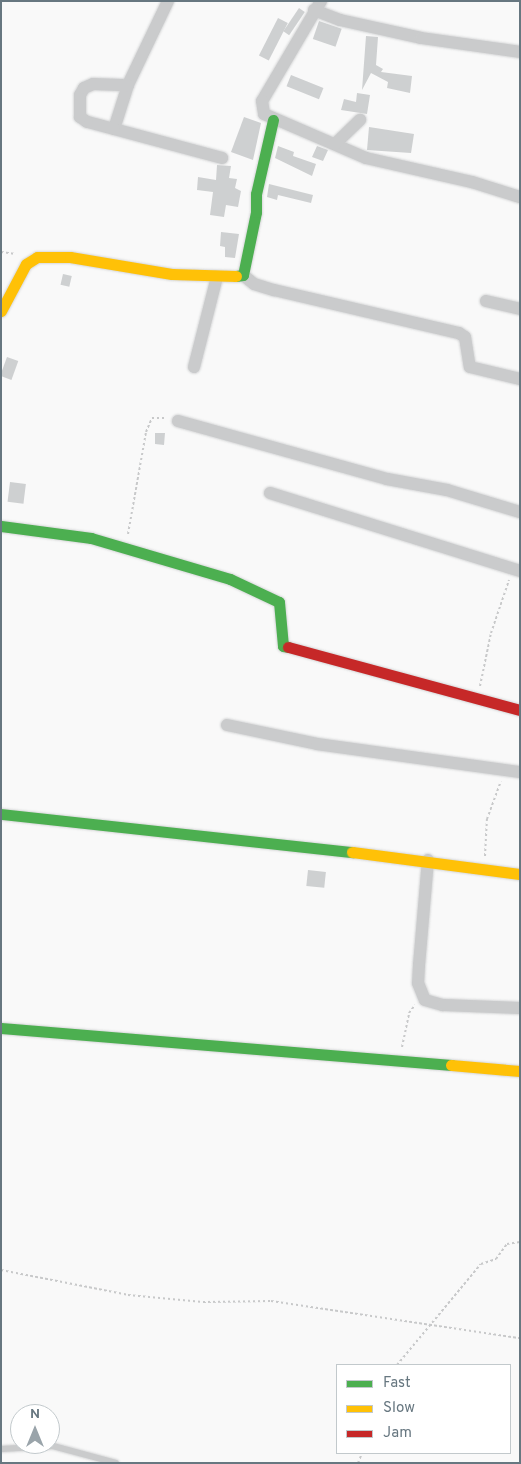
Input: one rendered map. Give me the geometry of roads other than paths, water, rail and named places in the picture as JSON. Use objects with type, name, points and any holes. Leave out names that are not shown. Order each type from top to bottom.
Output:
[{"type":"street","points":[[114,129],[128,86],[168,1]]},
{"type":"street","points":[[520,52],[421,38],[340,20],[317,5],[262,101],[264,114],[273,120],[387,164],[472,182],[520,197]]},
{"type":"street","points":[[128,86],[93,84],[84,88],[80,95],[80,117],[87,122],[222,158]]},
{"type":"street","points":[[242,275],[256,212],[256,194],[273,120]]},
{"type":"street","points":[[335,144],[360,120]]},
{"type":"street","points":[[1,311],[26,264],[37,257],[63,256],[172,274],[217,277],[242,275],[254,284],[267,288],[459,332],[465,337],[470,367],[520,379]]},
{"type":"street","points":[[194,367],[217,277]]},
{"type":"street","points":[[486,301],[520,309]]},
{"type":"street","points":[[178,421],[387,479],[447,490],[520,512]]},
{"type":"street","points":[[270,493],[516,570]]},
{"type":"street","points":[[1,526],[125,546],[230,578],[273,598],[280,605],[279,635],[283,646],[520,710]]},
{"type":"street","points":[[227,726],[317,744],[515,772]]},
{"type":"street","points":[[1,814],[428,860],[520,874]]},
{"type":"street","points":[[428,860],[418,983],[423,997],[431,1004],[520,1008]]},
{"type":"street","points":[[1,1028],[401,1059],[520,1071]]},
{"type":"lane","points":[[1,1449],[53,1446],[116,1463]]}]
